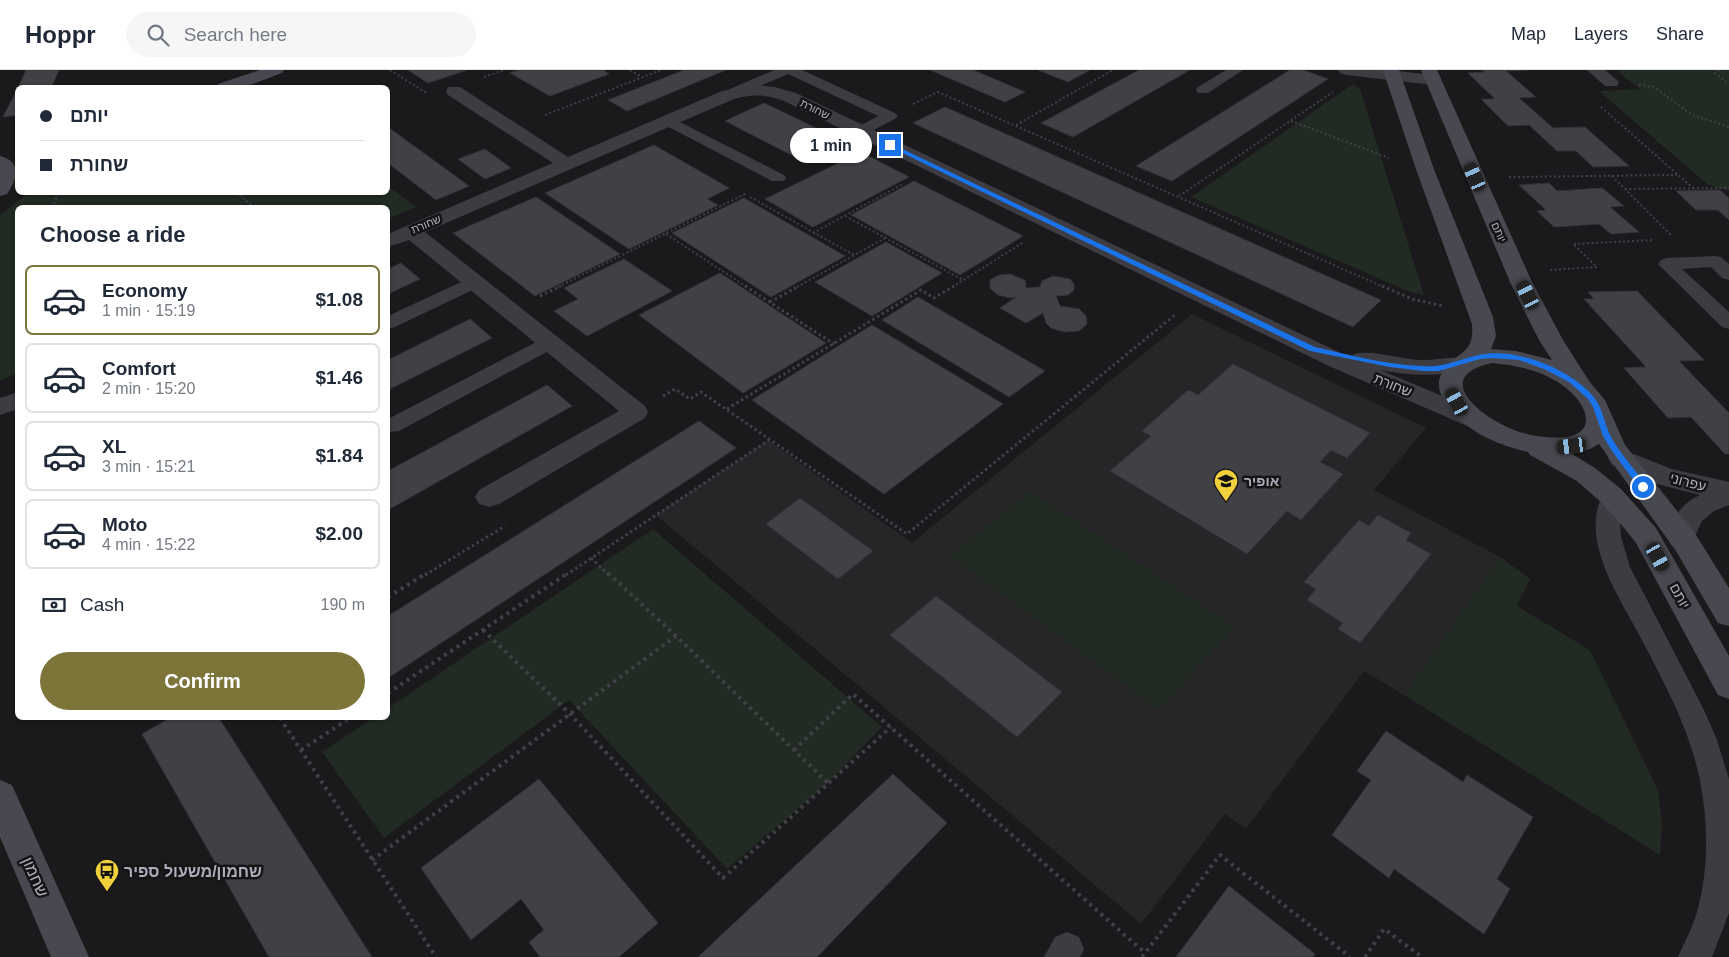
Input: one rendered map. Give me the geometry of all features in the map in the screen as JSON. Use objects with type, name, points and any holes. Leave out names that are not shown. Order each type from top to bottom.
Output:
[{"type":"main road","points":[[233,85],[276,70]]},
{"type":"main road","points":[[1392,73],[1426,172],[1484,326],[1484,339],[1481,348],[1465,362],[1451,376],[1452,392],[1464,411],[1474,419],[1499,434],[1529,444],[1559,447],[1582,442],[1597,432],[1600,424],[1597,407],[1582,388],[1560,373],[1520,358],[1492,356],[1465,362]]},
{"type":"main road","name":"יותם","points":[[1431,75],[1517,272],[1550,340],[1582,388]]},
{"type":"main road","points":[[1599,416],[1607,436],[1621,458],[1682,537],[1729,614]]},
{"type":"main road","name":"יותם","points":[[1529,444],[1576,467],[1604,486],[1613,496],[1646,536],[1729,685]]},
{"type":"main road","name":"שחמון","points":[[0,796],[70,957]]},
{"type":"street","points":[[1595,70],[1612,82]]},
{"type":"street","points":[[1350,71],[1431,75]]},
{"type":"street","name":"שחורת","points":[[390,240],[728,95],[752,89],[775,92],[861,131],[1357,371],[1474,419]]},
{"type":"street","points":[[457,93],[567,164]]},
{"type":"street","points":[[411,231],[636,412],[489,498]]},
{"type":"street","name":"שחורת","points":[[1313,349],[1407,368],[1439,369],[1465,362]]},
{"type":"street","points":[[0,407],[15,401]]},
{"type":"street","name":"עפרוני","points":[[1621,458],[1652,472],[1729,493]]},
{"type":"street","name":"עפרוני","points":[[1682,537],[1687,519],[1692,512],[1708,501],[1729,493]]},
{"type":"lane","points":[[728,95],[788,70],[890,116]]},
{"type":"lane","points":[[1203,90],[1236,70]]},
{"type":"lane","points":[[861,131],[890,116]]},
{"type":"lane","points":[[668,121],[778,178]]},
{"type":"lane","points":[[1729,274],[1715,261],[1667,264],[1729,323]]},
{"type":"lane","points":[[390,322],[474,282]]},
{"type":"lane","points":[[391,426],[549,343]]},
{"type":"lane","points":[[1613,496],[1608,528],[1616,561],[1686,700],[1708,754],[1720,806],[1724,855],[1718,900],[1704,942],[1695,957]]},
{"type":"path","points":[[390,70],[441,102],[457,93]]},
{"type":"path","points":[[630,70],[643,77]]},
{"type":"path","points":[[512,128],[661,70]]},
{"type":"path","points":[[1015,126],[1113,70]]},
{"type":"path","points":[[1719,70],[1716,73],[1718,77],[1729,84]]},
{"type":"path","points":[[1178,197],[1347,82],[1350,71]]},
{"type":"path","points":[[1612,82],[1654,87],[1692,115],[1712,123],[1729,126]]},
{"type":"path","points":[[890,116],[938,92],[1412,299],[1480,312]]},
{"type":"path","points":[[1597,104],[1693,188]]},
{"type":"path","points":[[1291,121],[1426,172]]},
{"type":"path","points":[[813,233],[934,167]]},
{"type":"path","points":[[1475,177],[1678,175]]},
{"type":"path","points":[[1611,176],[1676,239],[1666,240]]},
{"type":"path","points":[[510,311],[778,178]]},
{"type":"path","points":[[1625,189],[1729,188]]},
{"type":"path","points":[[745,194],[854,255]]},
{"type":"path","points":[[239,195],[251,205]]},
{"type":"path","points":[[844,215],[962,280]]},
{"type":"path","points":[[726,409],[921,290],[934,298],[1053,224]]},
{"type":"path","points":[[666,234],[834,344]]},
{"type":"path","points":[[770,302],[885,238]]},
{"type":"path","points":[[1517,272],[1597,267],[1573,244],[1657,240]]},
{"type":"path","points":[[636,412],[675,389],[690,399],[701,392],[907,534],[1199,294]]},
{"type":"path","points":[[390,692],[769,440]]},
{"type":"path","points":[[390,596],[516,520],[489,498]]},
{"type":"path","points":[[591,558],[676,636],[828,782]]},
{"type":"path","points":[[483,630],[570,714],[723,878],[891,727]]},
{"type":"path","points":[[372,860],[676,636]]},
{"type":"path","points":[[794,750],[853,694],[1144,955],[1220,855],[1350,957]]},
{"type":"path","points":[[281,720],[436,957]]},
{"type":"path","points":[[301,750],[347,720]]},
{"type":"path","points":[[1365,957],[1384,929],[1422,957]]},
{"type":"shaded area","points":[[1616,70],[1729,70],[1729,191],[1707,184],[1599,91],[1640,89]]},
{"type":"shaded area","points":[[1353,84],[1360,89],[1424,295],[1410,292],[1191,197]]},
{"type":"shaded area","points":[[390,188],[416,207],[390,218],[390,205],[15,205],[15,374],[0,381],[0,215],[25,195],[390,195]]},
{"type":"shaded area","points":[[1192,314],[1426,428],[1374,490],[1500,557],[1404,695],[1364,671],[1246,829],[1225,814],[1141,924],[656,515],[768,440],[912,543]]},
{"type":"shaded area","points":[[1030,491],[1235,627],[1159,710],[950,556]]},
{"type":"shaded area","points":[[653,529],[882,727],[828,783],[727,869],[569,700],[384,838],[322,752],[370,720],[390,720],[390,707]]},
{"type":"shaded area","points":[[1500,557],[1530,579],[1517,606],[1590,650],[1658,790],[1662,823],[1660,855],[1404,695]]},
{"type":"building","points":[[26,70],[59,70],[52,85],[19,85]]},
{"type":"building","points":[[408,70],[467,70],[428,83]]},
{"type":"building","points":[[518,70],[603,70],[609,74],[550,96],[510,73]]},
{"type":"building","points":[[684,70],[726,70],[627,111],[608,100]]},
{"type":"building","points":[[930,70],[973,70],[1025,92],[1005,102]]},
{"type":"building","points":[[1038,70],[1090,70],[1068,82]]},
{"type":"building","points":[[1139,70],[1190,70],[1073,137],[1041,123]]},
{"type":"building","points":[[1290,70],[1303,70],[1328,79],[1172,181],[1136,166]]},
{"type":"building","points":[[1482,70],[1527,70],[1506,71],[1536,97],[1519,98],[1553,128],[1585,127],[1629,166],[1593,167],[1576,151],[1557,151],[1529,125],[1508,126],[1481,99],[1495,99],[1468,73],[1485,72]]},
{"type":"building","points":[[15,94],[15,115],[3,117]]},
{"type":"building","points":[[764,103],[841,140],[801,160],[725,121]]},
{"type":"building","points":[[945,107],[1381,300],[1353,327],[913,123]]},
{"type":"building","points":[[390,128],[469,186],[436,200],[390,165]]},
{"type":"building","points":[[654,145],[729,188],[707,199],[718,205],[629,249],[545,193]]},
{"type":"building","points":[[485,149],[511,168],[485,179],[458,159]]},
{"type":"building","points":[[861,152],[909,177],[813,227],[765,199]]},
{"type":"building","points":[[914,181],[1023,236],[960,275],[851,215]]},
{"type":"building","points":[[1549,183],[1557,191],[1602,188],[1624,206],[1610,207],[1639,232],[1611,234],[1599,224],[1554,227],[1537,211],[1546,210],[1519,185]]},
{"type":"building","points":[[1720,190],[1729,198],[1729,220],[1718,210],[1696,210],[1676,191]]},
{"type":"building","points":[[536,197],[620,254],[535,296],[453,233]]},
{"type":"building","points":[[744,198],[845,256],[771,297],[672,233]]},
{"type":"building","points":[[886,242],[942,273],[872,316],[815,282]]},
{"type":"building","points":[[624,259],[672,291],[587,336],[554,311],[578,299],[564,288]]},
{"type":"building","points":[[401,263],[420,279],[390,293],[390,268]]},
{"type":"building","points":[[720,273],[826,343],[743,393],[639,315]]},
{"type":"building","points":[[1010,274],[1025,280],[1026,288],[1040,287],[1042,281],[1053,276],[1070,279],[1074,284],[1074,290],[1068,295],[1056,296],[1060,306],[1079,309],[1086,316],[1087,324],[1079,331],[1065,332],[1051,328],[1046,323],[1043,313],[1026,323],[1000,308],[1016,297],[1010,298],[998,295],[990,288],[990,280],[999,275]]},
{"type":"building","points":[[1637,291],[1704,360],[1679,361],[1729,413],[1729,454],[1725,454],[1691,417],[1668,418],[1624,368],[1646,367],[1584,299],[1594,299],[1588,292]]},
{"type":"building","points":[[918,297],[1045,371],[1009,397],[882,320]]},
{"type":"building","points":[[470,319],[492,338],[390,389],[390,359]]},
{"type":"building","points":[[872,325],[1003,404],[884,494],[752,400]]},
{"type":"building","points":[[1233,364],[1370,433],[1347,458],[1331,450],[1320,462],[1343,474],[1301,520],[1287,511],[1247,554],[1110,471],[1151,436],[1142,431],[1188,390],[1198,395]]},
{"type":"building","points":[[547,385],[572,406],[390,509],[390,470]]},
{"type":"building","points":[[699,421],[736,448],[390,677],[390,615]]},
{"type":"building","points":[[800,498],[873,551],[838,579],[766,524]]},
{"type":"building","points":[[1378,515],[1411,533],[1406,540],[1431,554],[1360,643],[1338,629],[1343,623],[1307,600],[1316,589],[1304,582],[1359,520],[1369,526]]},
{"type":"building","points":[[936,596],[1062,692],[1017,737],[890,635]]},
{"type":"building","points":[[166,720],[220,720],[372,957],[269,957],[142,734]]},
{"type":"building","points":[[1386,731],[1463,782],[1467,775],[1533,817],[1497,879],[1510,889],[1484,934],[1394,869],[1389,878],[1332,835],[1371,780],[1357,771]]},
{"type":"building","points":[[893,774],[947,823],[817,957],[698,957]]},
{"type":"building","points":[[539,779],[658,923],[619,957],[540,957],[529,942],[544,930],[521,899],[471,940],[421,868]]},
{"type":"building","points":[[1229,886],[1315,954],[1313,957],[1176,957]]},
{"type":"place","name":"אופיר","points":[[1226,502]]},
{"type":"place","name":"שחמון/משעול ספיר","points":[[107,892]]},
{"type":"route","points":[[890,145],[1313,349],[1407,368],[1439,369],[1461,364],[1479,357],[1492,356],[1520,358],[1547,367],[1572,380],[1590,397],[1597,407],[1607,436],[1643,487]]}]
